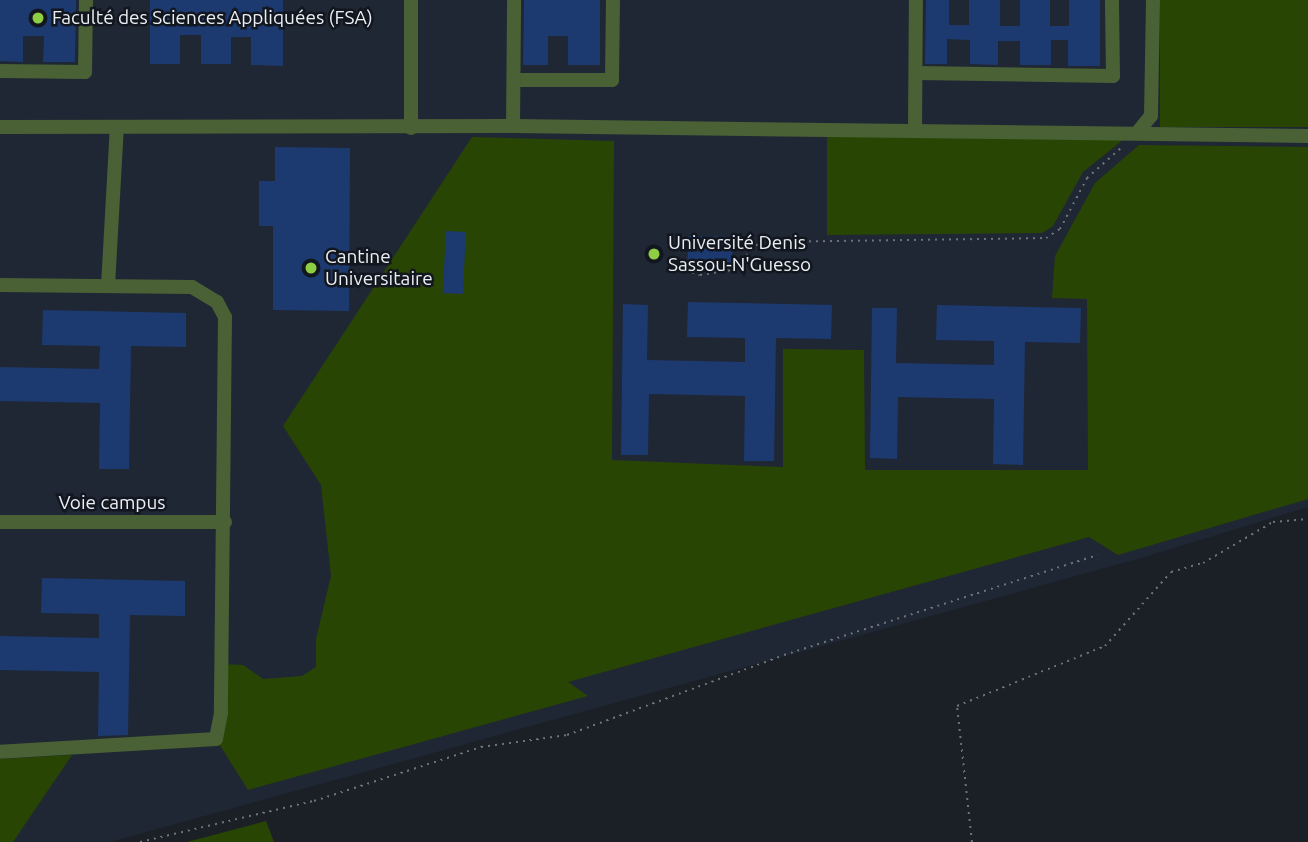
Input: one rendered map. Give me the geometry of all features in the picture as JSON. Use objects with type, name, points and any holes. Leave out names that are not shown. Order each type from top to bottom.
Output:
[{"type":"street","points":[[0,72],[85,72],[86,0]]},
{"type":"street","points":[[411,0],[411,128]]},
{"type":"street","points":[[513,126],[514,0]]},
{"type":"street","points":[[514,80],[612,80],[613,0]]},
{"type":"street","points":[[915,129],[916,0]]},
{"type":"street","points":[[916,73],[1113,76],[1112,0]]},
{"type":"street","points":[[1137,133],[1151,116],[1153,0]]},
{"type":"street","points":[[0,127],[513,126],[1308,136]]},
{"type":"street","points":[[108,286],[117,127]]},
{"type":"street","points":[[0,285],[192,287],[217,302],[225,317],[221,713],[216,739],[0,752]]},
{"type":"street","name":"Voie campus","points":[[0,522],[225,522]]},
{"type":"path","points":[[672,266],[701,275],[731,270],[760,242],[1046,238],[1060,229],[1087,178],[1137,133]]},
{"type":"path","points":[[972,842],[957,706],[1105,646],[1171,572],[1203,563],[1273,522],[1308,519]]},
{"type":"path","points":[[141,842],[314,801],[481,747],[567,735],[784,655],[1097,555]]},
{"type":"shaded area","name":"Université Denis Sassou-N'Guesso","points":[[0,0],[1308,0],[1308,507],[1141,558],[110,842],[0,842]]},
{"type":"green space","points":[[1160,0],[1308,0],[1308,127],[1160,127]]},
{"type":"green space","points":[[827,136],[1124,139],[1083,172],[1053,226],[1042,233],[827,235]]},
{"type":"green space","points":[[472,137],[614,141],[612,460],[783,467],[783,349],[864,350],[865,470],[1088,470],[1087,299],[1052,298],[1055,256],[1095,183],[1139,145],[1308,147],[1308,499],[1118,555],[1089,537],[568,682],[588,696],[248,790],[216,739],[222,664],[243,665],[263,679],[302,676],[316,667],[316,639],[331,576],[321,485],[283,426]]},
{"type":"green space","points":[[72,755],[13,842],[0,842],[0,759]]},
{"type":"green space","points":[[266,821],[274,842],[187,842]]},
{"type":"building","name":"Faculté des Sciences Appliquées (FSA)","points":[[0,0],[76,0],[75,62],[43,62],[44,36],[23,36],[23,62],[0,61]]},
{"type":"building","points":[[150,0],[283,0],[283,66],[251,65],[251,37],[231,37],[231,64],[201,64],[201,35],[180,35],[180,64],[150,64]]},
{"type":"building","points":[[524,0],[600,0],[600,65],[568,65],[568,36],[548,36],[548,65],[523,65]]},
{"type":"building","points":[[926,0],[949,0],[949,25],[969,25],[969,0],[1000,0],[1000,26],[1020,26],[1020,0],[1050,0],[1050,26],[1069,26],[1069,0],[1100,0],[1100,66],[1068,66],[1068,40],[1051,40],[1051,65],[1020,65],[1020,41],[998,41],[998,65],[970,64],[970,40],[947,39],[947,64],[925,64]]},
{"type":"building","name":"Cantine Universitaire","points":[[275,147],[350,148],[349,311],[273,310],[273,226],[259,226],[259,181],[275,181]]},
{"type":"building","points":[[446,231],[466,232],[463,294],[443,293]]},
{"type":"building","points":[[688,236],[733,237],[732,267],[687,266]]},
{"type":"building","points":[[688,302],[832,305],[831,339],[776,338],[774,461],[744,461],[745,396],[649,394],[648,455],[621,455],[623,304],[648,305],[647,360],[745,362],[745,338],[687,337]]},
{"type":"building","points":[[937,305],[1081,308],[1080,343],[1025,342],[1023,465],[993,464],[994,399],[898,397],[897,459],[870,458],[872,308],[897,308],[896,363],[994,365],[994,341],[936,340]]},
{"type":"building","points":[[43,310],[186,313],[186,347],[131,346],[129,469],[99,469],[100,403],[0,401],[0,367],[99,369],[100,346],[42,345]]},
{"type":"building","points":[[42,578],[185,581],[185,616],[130,615],[128,735],[98,736],[99,672],[0,670],[0,636],[99,638],[99,614],[41,613]]},
{"type":"place","name":"Faculté des Sciences Appliquées (FSA)","points":[[38,18]]},
{"type":"place","name":"Université Denis Sassou-N'Guesso","points":[[654,254]]},
{"type":"place","name":"Cantine Universitaire","points":[[311,268]]}]
